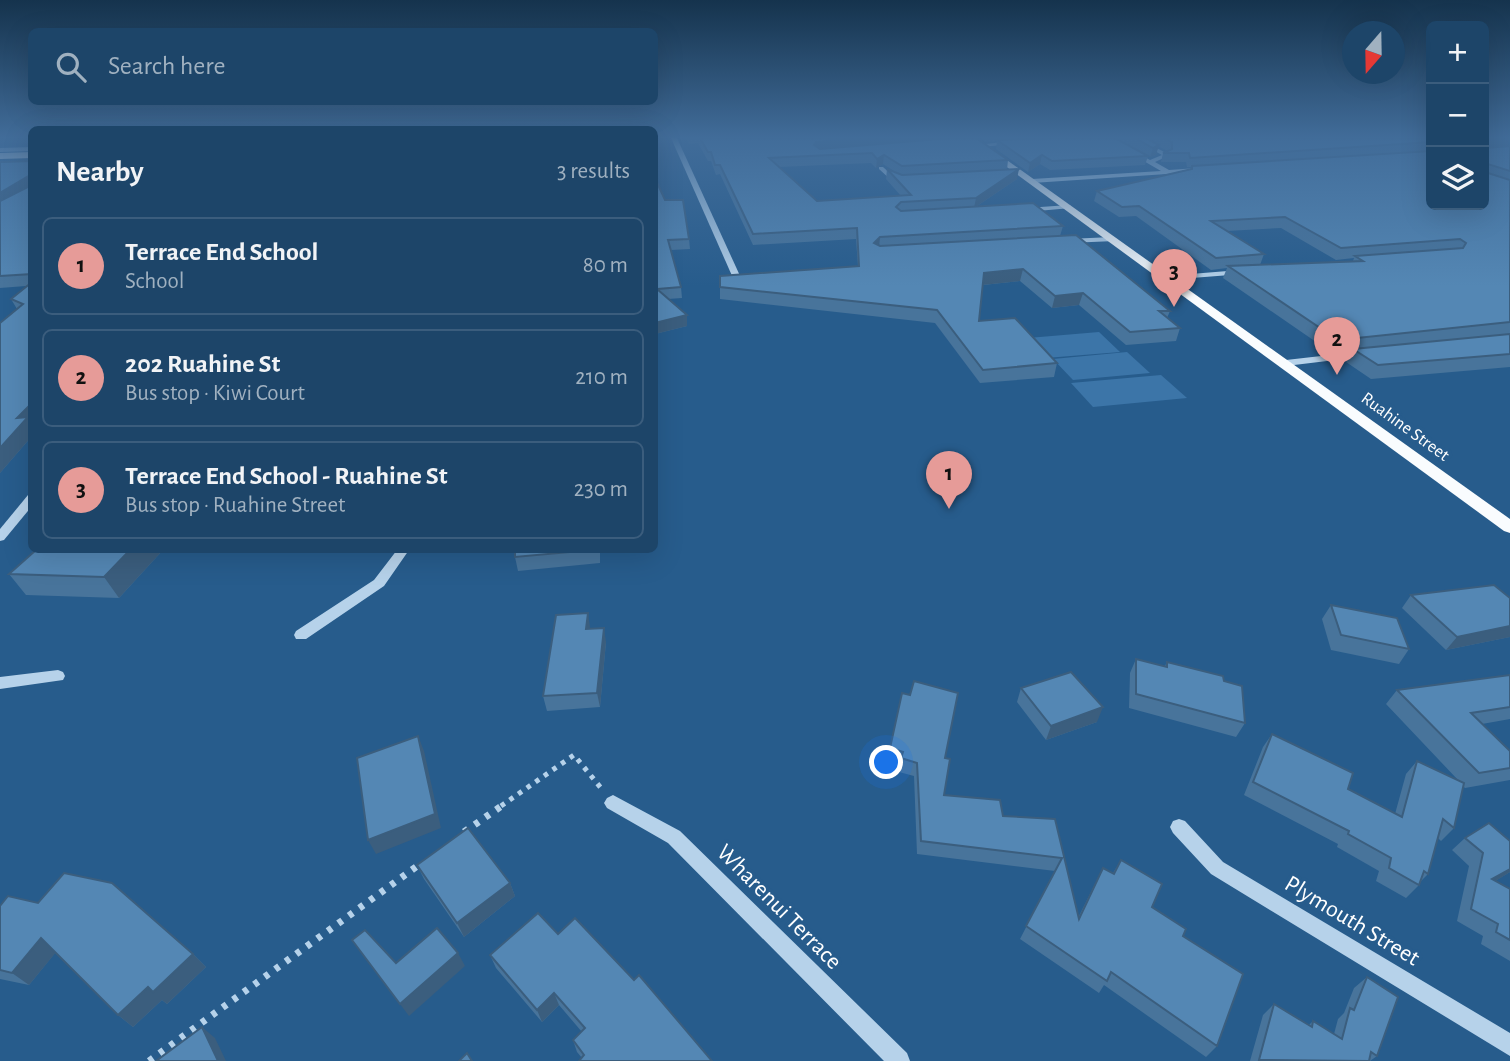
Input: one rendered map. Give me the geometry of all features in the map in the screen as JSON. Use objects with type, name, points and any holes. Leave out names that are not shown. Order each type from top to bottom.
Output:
[{"type":"main road","name":"Ruahine Street","points":[[1041,188],[1510,527]]},
{"type":"street","points":[[696,188],[737,278]]},
{"type":"street","points":[[1016,211],[1069,207]]},
{"type":"street","points":[[1055,242],[1112,239]]},
{"type":"street","points":[[1166,278],[1252,271]]},
{"type":"street","points":[[1286,363],[1376,353]]},
{"type":"street","points":[[0,537],[28,503]]},
{"type":"street","points":[[301,635],[379,583],[401,553]]},
{"type":"street","points":[[0,683],[58,676]]},
{"type":"street","name":"Wharenui Terrace","points":[[613,803],[674,837],[899,1061]]},
{"type":"street","name":"Plymouth Street","points":[[1179,827],[1217,868],[1510,1045]]},
{"type":"path","points":[[452,841],[575,755],[613,803]]},
{"type":"path","points":[[149,1061],[430,857]]},
{"type":"shaded area","points":[[1099,332],[1120,352],[1046,358],[1028,338]]},
{"type":"shaded area","points":[[1127,352],[1150,373],[1073,380],[1053,359]]},
{"type":"shaded area","points":[[1161,375],[1187,398],[1093,407],[1071,383]]},
{"type":"building","points":[[28,188],[28,274],[0,276],[0,201]]},
{"type":"building","points":[[658,188],[665,200],[683,200],[689,239],[668,240],[681,287],[658,289]]},
{"type":"building","points":[[731,188],[802,188],[817,201],[911,195],[904,188],[992,188],[976,198],[901,202],[896,207],[901,211],[1033,203],[1063,226],[880,237],[874,243],[880,246],[1076,235],[1170,311],[1159,311],[1180,328],[1130,332],[1083,293],[1055,296],[1023,269],[984,273],[979,321],[1015,318],[1057,363],[983,370],[937,310],[720,287],[720,276],[859,266],[857,228],[753,234]]},
{"type":"building","points":[[1112,188],[1426,188],[1426,210],[1489,210],[1489,188],[1510,188],[1510,322],[1338,340],[1228,266],[1363,261],[1355,256],[1463,248],[1466,243],[1460,239],[1341,248],[1285,217],[1211,221],[1264,254],[1216,258],[1139,206],[1122,207],[1097,191]]},
{"type":"building","points":[[28,285],[28,407],[17,418],[28,417],[0,448],[0,323],[23,304],[11,299]]},
{"type":"building","points":[[658,290],[687,315],[658,322]]},
{"type":"building","points":[[1510,334],[1510,354],[1378,365],[1353,349]]},
{"type":"building","points":[[33,553],[127,553],[104,577],[9,574]]},
{"type":"building","points":[[515,553],[559,553],[515,557]]},
{"type":"building","points":[[1494,585],[1510,598],[1510,626],[1457,637],[1411,595]]},
{"type":"building","points":[[1331,605],[1397,618],[1409,649],[1341,635]]},
{"type":"building","points":[[588,613],[586,629],[604,628],[597,693],[543,696],[556,615]]},
{"type":"building","points":[[1136,659],[1167,667],[1167,662],[1223,676],[1224,681],[1242,686],[1245,723],[1136,694]]},
{"type":"building","points":[[1071,672],[1103,707],[1051,726],[1021,688]]},
{"type":"building","points":[[1510,675],[1510,707],[1471,713],[1510,751],[1510,768],[1479,773],[1397,690]]},
{"type":"building","points":[[914,681],[958,693],[945,758],[950,759],[944,795],[1000,800],[1003,816],[1055,819],[1079,919],[1103,868],[1114,874],[1121,860],[1162,884],[1152,907],[1186,929],[1183,936],[1243,974],[1217,1046],[1111,972],[1107,981],[1026,926],[1062,858],[921,841],[917,763],[901,758],[903,752],[890,748],[902,693],[910,695]]},
{"type":"building","points":[[1272,734],[1353,773],[1348,789],[1402,817],[1417,761],[1464,783],[1454,828],[1443,819],[1428,874],[1424,871],[1419,885],[1389,868],[1391,858],[1348,834],[1349,831],[1253,782]]},
{"type":"building","points":[[418,736],[435,814],[368,840],[357,758]]},
{"type":"building","points":[[1489,823],[1510,841],[1510,869],[1492,879],[1510,889],[1510,940],[1496,932],[1498,924],[1471,909],[1483,853],[1465,838]]},
{"type":"building","points":[[468,828],[510,883],[457,923],[417,865]]},
{"type":"building","points":[[64,873],[112,883],[193,954],[153,992],[148,987],[118,1015],[41,938],[12,973],[0,970],[0,906],[8,896],[38,903]]},
{"type":"building","points":[[538,913],[558,934],[575,918],[634,980],[639,975],[712,1061],[579,1061],[584,1055],[573,1040],[585,1028],[554,993],[537,1010],[490,955]]},
{"type":"building","points":[[437,928],[458,953],[400,1004],[352,940],[365,930],[396,963]]},
{"type":"building","points":[[1367,977],[1398,997],[1377,1056],[1371,1052],[1369,1061],[1259,1060],[1274,1004],[1312,1027],[1313,1021],[1342,1039],[1350,1008],[1354,1010]]},
{"type":"building","points":[[202,1027],[218,1061],[156,1061]]},
{"type":"building","points":[[467,1053],[472,1061],[459,1061]]},
{"type":"place","name":"Terrace End School - Ruahine St","points":[[1174,307]]},
{"type":"place","name":"202 Ruahine St","points":[[1337,375]]},
{"type":"place","name":"Terrace End School","points":[[949,509]]}]
